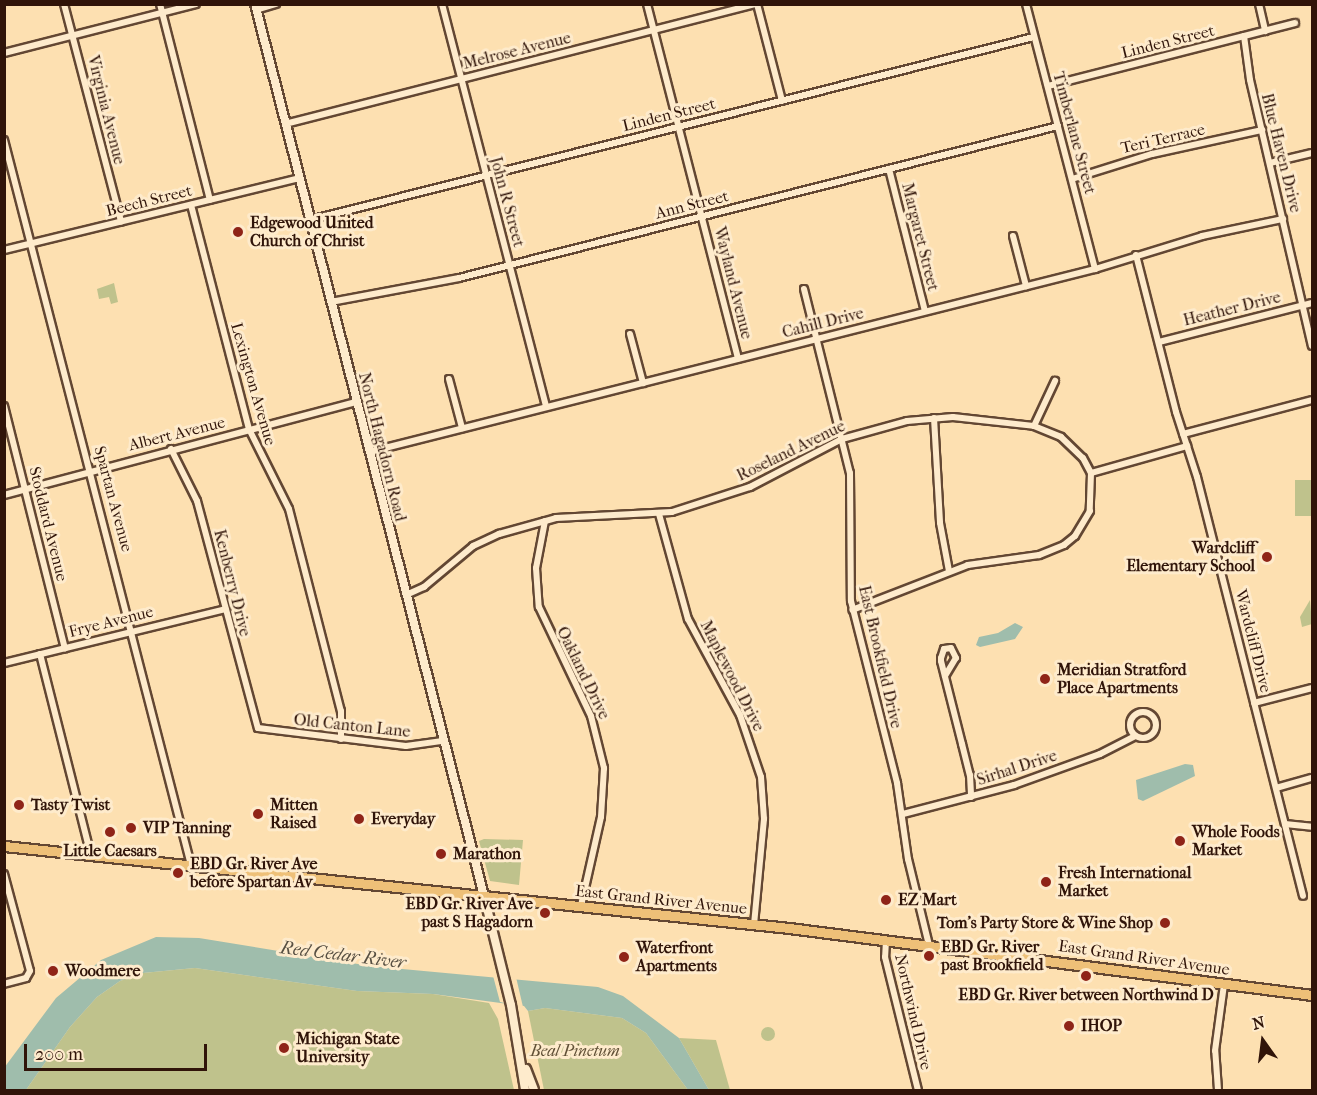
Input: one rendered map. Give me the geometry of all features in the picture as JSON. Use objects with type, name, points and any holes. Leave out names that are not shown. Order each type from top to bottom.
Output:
[{"type":"main road","name":"East Grand River Avenue","points":[[4,846],[886,940],[1312,995]]},
{"type":"street","name":"Virginia Avenue","points":[[64,4],[121,222]]},
{"type":"street","points":[[160,4],[210,200]]},
{"type":"street","points":[[4,53],[196,4]]},
{"type":"street","points":[[256,7],[276,4]]},
{"type":"street","name":"John R Street","points":[[442,4],[546,407]]},
{"type":"street","name":"Wayland Avenue","points":[[647,4],[738,358]]},
{"type":"street","points":[[756,4],[782,101]]},
{"type":"street","name":"Melrose Avenue","points":[[285,124],[756,4]]},
{"type":"street","name":"Timberlane Street","points":[[1026,4],[1095,269]]},
{"type":"street","points":[[1259,4],[1265,31]]},
{"type":"street","name":"North Hagadorn Road","points":[[256,7],[484,896],[522,1059]]},
{"type":"street","name":"Linden Street","points":[[1048,86],[1295,23]]},
{"type":"street","name":"Blue Haven Drive","points":[[1244,36],[1262,130],[1312,346]]},
{"type":"street","name":"Linden Street","points":[[310,220],[1034,37]]},
{"type":"street","name":"Ann Street","points":[[331,302],[510,266],[1058,126]]},
{"type":"street","name":"Teri Terrace","points":[[1072,179],[1152,154],[1262,130]]},
{"type":"street","name":"Spartan Avenue","points":[[4,140],[133,630],[191,865]]},
{"type":"street","points":[[1270,164],[1312,153]]},
{"type":"street","name":"Margaret Street","points":[[889,169],[925,311]]},
{"type":"street","name":"Beech Street","points":[[4,250],[299,178]]},
{"type":"street","name":"Lexington Avenue","points":[[191,205],[249,429],[289,509],[340,711],[341,739]]},
{"type":"street","name":"Cahill Drive","points":[[369,452],[1095,269],[1136,255],[1283,219]]},
{"type":"street","points":[[1013,236],[1026,286]]},
{"type":"street","name":"Wardcliff Drive","points":[[1136,255],[1254,703],[1302,896]]},
{"type":"street","name":"East Brookfield Drive","points":[[804,289],[842,439],[851,492],[848,571],[852,610],[903,814],[909,863],[929,945]]},
{"type":"street","name":"Heather Drive","points":[[1159,342],[1312,303]]},
{"type":"street","points":[[630,334],[643,383]]},
{"type":"street","points":[[449,379],[462,428]]},
{"type":"street","points":[[1034,426],[1055,381]]},
{"type":"street","points":[[1183,434],[1312,400]]},
{"type":"street","name":"Albert Avenue","points":[[4,495],[171,449],[356,402]]},
{"type":"street","name":"Stoddard Avenue","points":[[4,406],[65,648]]},
{"type":"street","points":[[934,418],[940,523],[949,571]]},
{"type":"street","name":"Roseland Avenue","points":[[406,595],[424,587],[473,546],[545,521],[659,514],[750,487],[842,439],[874,428],[934,418],[978,418],[1034,426],[1074,447],[1091,473]]},
{"type":"street","points":[[852,610],[949,571],[983,561],[1039,555],[1064,545],[1075,536],[1090,511],[1091,473],[1187,446]]},
{"type":"street","name":"Kenberry Drive","points":[[171,449],[197,501],[258,728]]},
{"type":"street","name":"Maplewood Drive","points":[[659,514],[688,619],[740,715],[761,777],[763,838],[754,925]]},
{"type":"street","name":"Oakland Drive","points":[[545,521],[536,568],[539,607],[591,716],[604,768],[601,817],[581,906]]},
{"type":"street","name":"Frye Avenue","points":[[4,663],[225,609]]},
{"type":"street","points":[[40,654],[91,855]]},
{"type":"street","points":[[945,676],[970,775],[971,797]]},
{"type":"street","points":[[1254,703],[1312,688]]},
{"type":"street","name":"Sirhal Drive","points":[[903,814],[971,797],[1100,754],[1135,736],[1152,735],[1156,723],[1145,711],[1133,716],[1130,724],[1135,736]]},
{"type":"street","name":"Old Canton Lane","points":[[258,728],[406,746],[443,741]]},
{"type":"street","points":[[1276,788],[1312,778]]},
{"type":"street","points":[[1285,824],[1312,827]]},
{"type":"street","points":[[4,874],[30,971],[24,979],[4,984]]},
{"type":"street","name":"Northwind Drive","points":[[886,940],[885,957],[918,1090]]},
{"type":"street","points":[[1218,1090],[1215,1051],[1224,984]]},
{"type":"street","points":[[522,1059],[525,1090]]},
{"type":"street","points":[[522,1059],[534,1090]]},
{"type":"green space","points":[[114,283],[118,302],[111,304],[109,297],[99,299],[97,289]]},
{"type":"green space","points":[[1295,480],[1312,480],[1312,516],[1295,516]]},
{"type":"green space","points":[[1310,600],[1312,624],[1302,627],[1300,617]]},
{"type":"green space","points":[[484,839],[523,840],[519,885],[490,881],[479,841]]},
{"type":"green space","name":"Michigan State University","points":[[195,968],[357,991],[433,994],[489,1003],[498,1019],[514,1090],[26,1090],[70,1027],[97,997],[120,981],[143,973]]},
{"type":"green space","name":"Beal Pinetum","points":[[545,1008],[622,1018],[646,1033],[688,1090],[544,1090],[528,1011]]},
{"type":"green space","points":[[768,1027],[773,1029],[775,1034],[773,1039],[768,1041],[763,1039],[761,1034],[763,1029]]},
{"type":"green space","points":[[679,1038],[716,1040],[730,1090],[709,1090]]},
{"type":"shaded area","points":[[1015,623],[1023,627],[1015,639],[980,647],[976,645],[979,637],[998,633]]},
{"type":"shaded area","points":[[1185,764],[1193,765],[1195,776],[1143,801],[1138,799],[1136,780]]},
{"type":"shaded area","name":"Red Cedar River","points":[[156,937],[199,938],[370,966],[598,987],[623,996],[679,1038],[709,1090],[688,1090],[646,1033],[622,1018],[545,1008],[528,1011],[524,1006],[433,994],[357,991],[195,968],[143,973],[120,981],[97,997],[70,1027],[26,1090],[5,1090],[4,1068],[56,998],[101,960]]},
{"type":"pier","points":[[492,972],[516,977],[523,1007],[500,1002]]},
{"type":"place","name":"Edgewood United Church of Christ","points":[[238,232]]},
{"type":"place","name":"Wardcliff Elementary School","points":[[1267,557]]},
{"type":"place","name":"Meridian Stratford Place Apartments","points":[[1045,679]]},
{"type":"place","name":"Tasty Twist","points":[[19,805]]},
{"type":"place","name":"Mitten Raised","points":[[258,814]]},
{"type":"place","name":"Everyday","points":[[359,819]]},
{"type":"place","name":"VIP Tanning","points":[[131,828]]},
{"type":"place","name":"Little Caesars","points":[[110,832]]},
{"type":"place","name":"Whole Foods Market","points":[[1180,841]]},
{"type":"place","name":"Marathon","points":[[441,854]]},
{"type":"place","name":"EBD Gr. River Ave before Spartan Av","points":[[178,873]]},
{"type":"place","name":"Fresh International Market","points":[[1046,882]]},
{"type":"place","name":"EZ Mart","points":[[886,900]]},
{"type":"place","name":"EBD Gr. River Ave past S Hagadorn","points":[[545,913]]},
{"type":"place","name":"Tom's Party Store & Wine Shop","points":[[1165,923]]},
{"type":"place","name":"EBD Gr. River past Brookfield","points":[[929,956]]},
{"type":"place","name":"Waterfront Apartments","points":[[624,957]]},
{"type":"place","name":"Woodmere","points":[[53,971]]},
{"type":"place","name":"EBD Gr. River between Northwind D","points":[[1086,976]]},
{"type":"place","name":"IHOP","points":[[1069,1026]]},
{"type":"place","name":"Michigan State University","points":[[284,1048]]}]
